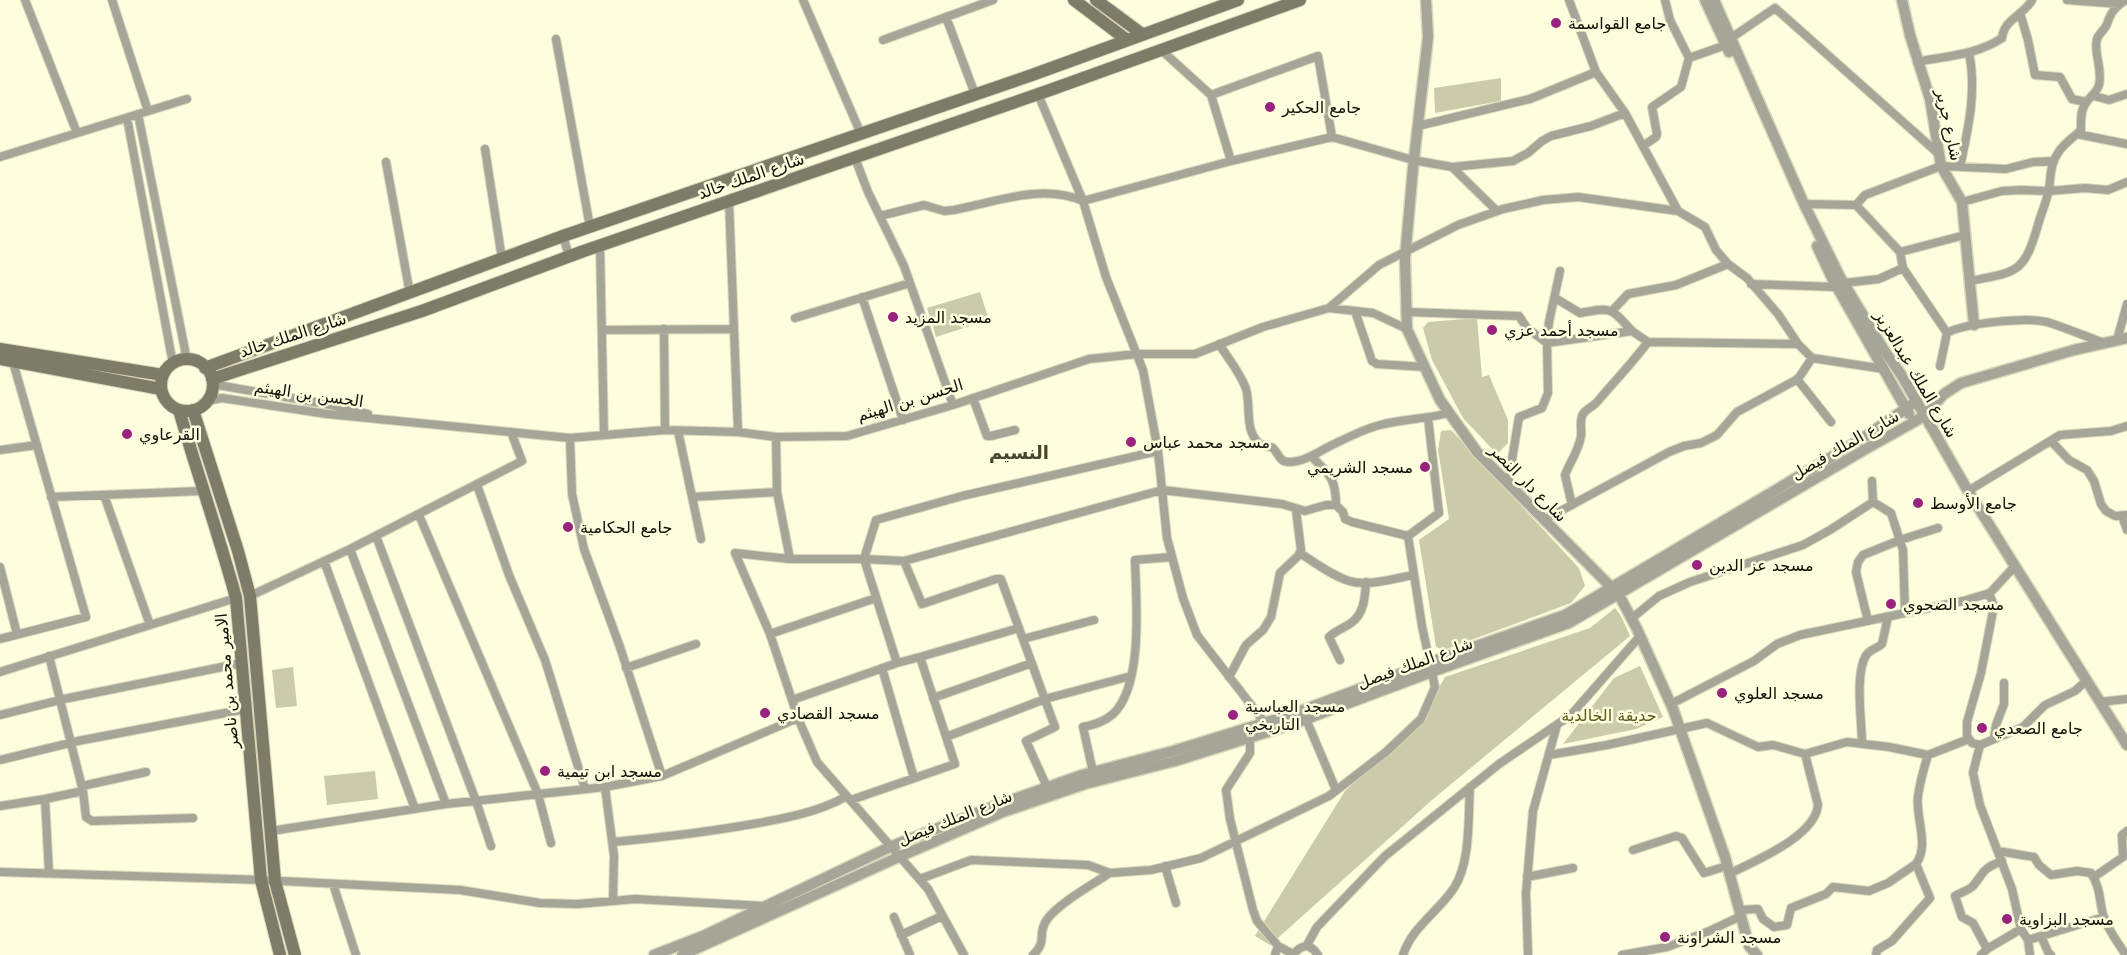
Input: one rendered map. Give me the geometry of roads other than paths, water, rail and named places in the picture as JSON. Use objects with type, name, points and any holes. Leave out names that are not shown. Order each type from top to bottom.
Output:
[{"type":"main road","points":[[1074,0],[1127,40]]},
{"type":"main road","points":[[1096,0],[1142,34]]},
{"type":"main road","name":"شارع الملك خالد","points":[[210,377],[410,294],[563,236],[861,134],[1238,0]]},
{"type":"main road","name":"شارع الملك خالد","points":[[210,377],[422,311],[600,245],[1038,94],[1300,0]]},
{"type":"main road","points":[[0,349],[163,375]]},
{"type":"main road","points":[[0,359],[161,389]]},
{"type":"main road","points":[[187,360],[197,362],[210,377],[207,400],[202,406],[193,410],[179,410],[166,401],[161,389],[163,375],[173,364],[187,360]]},
{"type":"main road","name":"الامير محمد بن ناصر","points":[[179,410],[202,491],[225,555],[236,598],[261,880],[280,955]]},
{"type":"main road","name":"الامير محمد بن ناصر","points":[[193,410],[250,596],[275,881],[295,955]]},
{"type":"street","points":[[26,0],[77,133]]},
{"type":"street","points":[[112,0],[148,111]]},
{"type":"street","points":[[803,0],[861,134]]},
{"type":"street","points":[[882,40],[993,0]]},
{"type":"street","name":"شارع دار النصر","points":[[1426,0],[1428,37],[1413,160],[1406,251],[1407,329],[1440,400],[1476,452],[1615,592],[1631,618],[1671,704],[1728,870],[1747,950],[1757,955]]},
{"type":"street","points":[[1569,0],[1596,72],[1625,113],[1678,211]]},
{"type":"street","points":[[1643,146],[1657,134],[1652,107],[1681,87],[1689,58],[1671,20],[1665,0]]},
{"type":"street","name":"شارع الملك عبدالعزيز","points":[[1705,0],[1728,42],[1840,285],[1917,401],[1968,491],[2127,745]]},
{"type":"street","name":"شارع الملك عبدالعزيز","points":[[1714,0],[1728,42],[1840,285],[1914,422]]},
{"type":"street","points":[[1767,0],[1940,161],[1960,167],[2006,170],[2033,162],[2054,161]]},
{"type":"street","name":"شارع جرير","points":[[1902,0],[1917,62],[1930,99],[1940,161],[1962,202],[1974,325]]},
{"type":"street","points":[[1917,62],[1981,50],[2002,38],[2007,23],[2032,0]]},
{"type":"street","points":[[2067,0],[2123,2]]},
{"type":"street","points":[[1970,281],[2013,270],[2022,264],[2030,252],[2049,191],[2054,161],[2063,146],[2081,130],[2082,111],[2086,102],[2094,96],[2101,76],[2097,37],[2107,26],[2111,11],[2123,2]]},
{"type":"street","points":[[1689,58],[1728,42],[1774,8]]},
{"type":"street","points":[[2020,13],[2035,75],[2060,77],[2072,99],[2086,102]]},
{"type":"street","points":[[946,17],[975,94]]},
{"type":"street","points":[[556,39],[590,227]]},
{"type":"street","points":[[1160,49],[1211,95],[1231,161]]},
{"type":"street","points":[[1960,167],[1971,105],[1972,75],[1969,53]]},
{"type":"street","points":[[1211,95],[1318,56],[1332,136]]},
{"type":"street","points":[[1418,126],[1530,99],[1596,72]]},
{"type":"street","points":[[1038,94],[1083,201],[1106,277],[1143,370],[1158,451],[1167,538],[1183,598],[1197,635],[1265,723]]},
{"type":"street","points":[[2094,96],[2109,100],[2127,94]]},
{"type":"street","points":[[0,157],[187,99]]},
{"type":"street","points":[[880,216],[924,206],[944,211],[954,210],[1038,193],[1068,195],[1083,201],[1332,136],[1413,160],[1452,167],[1513,161],[1551,136],[1591,126],[1625,113]]},
{"type":"street","points":[[138,114],[187,360]]},
{"type":"street","points":[[127,117],[173,364]]},
{"type":"street","points":[[2077,134],[2127,144]]},
{"type":"street","points":[[485,149],[502,259]]},
{"type":"street","points":[[855,158],[910,283],[953,405]]},
{"type":"street","points":[[1856,205],[1865,195],[1940,161]]},
{"type":"street","points":[[386,162],[410,294]]},
{"type":"street","points":[[1452,167],[1497,211]]},
{"type":"street","points":[[1962,202],[2002,192],[2085,188],[2108,190],[2127,183]]},
{"type":"street","points":[[1329,308],[1379,265],[1458,225],[1497,211],[1543,200],[1578,197],[1678,211],[1704,227],[1716,250],[1728,264],[1752,284],[1778,314],[1798,344],[1812,358],[1884,369]]},
{"type":"street","points":[[729,201],[738,432]]},
{"type":"street","points":[[1804,204],[1856,205],[1899,252],[1903,268],[1947,333]]},
{"type":"street","points":[[1899,252],[1965,235]]},
{"type":"street","points":[[563,236],[569,256]]},
{"type":"street","points":[[600,245],[604,435]]},
{"type":"street","points":[[1613,310],[1628,294],[1676,285],[1728,264]]},
{"type":"street","points":[[1752,284],[1840,285],[1879,279],[1903,268]]},
{"type":"street","points":[[1508,484],[1520,417],[1542,408],[1548,393],[1549,322],[1560,271]]},
{"type":"street","points":[[795,318],[910,283]]},
{"type":"street","points":[[862,297],[903,420]]},
{"type":"street","points":[[1555,298],[1580,314],[1605,309],[1613,310],[1632,331],[1648,342],[1798,344]]},
{"type":"street","points":[[2122,339],[2127,304]]},
{"type":"street","name":"الحسن بن الهيثم","points":[[207,400],[222,398],[327,414],[570,438],[665,430],[738,432],[776,437],[847,436],[953,405],[1089,359],[1137,354],[1195,354],[1263,327],[1329,308],[1373,313],[1407,329]]},
{"type":"street","points":[[1354,310],[1372,361],[1425,367]]},
{"type":"street","points":[[1407,312],[1519,316],[1527,328],[1547,343],[1632,331]]},
{"type":"street","points":[[1940,366],[1947,333],[1955,328],[1974,325],[2028,320],[2045,322],[2104,343]]},
{"type":"street","points":[[664,329],[665,430]]},
{"type":"street","points":[[602,330],[734,329]]},
{"type":"street","name":"شارع الملك فيصل","points":[[654,955],[703,936],[892,846],[1000,804],[1093,772],[1265,723],[1569,623],[1615,592],[1914,422],[1925,415],[1944,394],[1961,383],[2122,339]]},
{"type":"street","points":[[1572,505],[1565,475],[1579,447],[1580,420],[1584,411],[1596,404],[1624,374],[1648,342]]},
{"type":"street","points":[[1219,344],[1246,387],[1250,427],[1256,439],[1261,444],[1274,448],[1280,459],[1287,463],[1311,456],[1359,432],[1382,424],[1428,418],[1449,412]]},
{"type":"street","points":[[1544,520],[1669,453],[1684,446],[1701,444],[1717,435],[1737,412],[1797,379],[1812,358]]},
{"type":"street","points":[[0,639],[86,617],[13,362]]},
{"type":"street","name":"الحسن بن الهيثم","points":[[210,377],[406,423]]},
{"type":"street","points":[[1797,379],[1831,422]]},
{"type":"street","points":[[973,398],[987,436],[1015,430]]},
{"type":"street","points":[[1615,592],[1850,446],[1917,401]]},
{"type":"street","points":[[1408,536],[1439,513],[1428,418]]},
{"type":"street","points":[[1968,491],[2060,435],[2111,431],[2127,426]]},
{"type":"street","points":[[678,431],[702,539]]},
{"type":"street","points":[[250,596],[350,549],[522,461],[511,432]]},
{"type":"street","points":[[776,437],[777,492],[790,559]]},
{"type":"street","points":[[570,438],[572,494],[584,549],[662,776]]},
{"type":"street","points":[[2051,441],[2069,460],[2087,470],[2094,481],[2101,504],[2106,511],[2115,516],[2125,516],[2127,530]]},
{"type":"street","points":[[0,450],[37,445]]},
{"type":"street","points":[[897,663],[864,559],[876,520],[962,496],[1158,451]]},
{"type":"street","points":[[1311,456],[1331,475],[1335,483],[1336,505],[1343,512],[1345,519],[1408,536]]},
{"type":"street","points":[[1872,481],[1873,502]]},
{"type":"street","points":[[477,485],[509,575],[545,660],[585,789]]},
{"type":"street","points":[[964,955],[928,889],[817,762],[798,718],[770,634],[735,553],[790,559],[904,561],[1162,490],[1282,504],[1305,512],[1326,505],[1336,505]]},
{"type":"street","points":[[51,497],[202,491]]},
{"type":"street","points":[[692,497],[777,492]]},
{"type":"street","points":[[104,495],[150,625]]},
{"type":"street","points":[[1873,502],[1891,513],[1903,549],[1905,613]]},
{"type":"street","points":[[1631,618],[1659,597],[1690,582],[1803,544],[1830,530],[1873,502]]},
{"type":"street","points":[[1296,510],[1300,553]]},
{"type":"street","points":[[418,515],[538,794],[551,843]]},
{"type":"street","points":[[1868,621],[1856,572],[1858,562],[1863,555],[1938,528]]},
{"type":"street","points":[[375,536],[476,801],[490,846]]},
{"type":"street","points":[[920,879],[970,860],[1088,865],[1110,873],[1151,870],[1201,858],[1329,796],[1386,752],[1421,719],[1435,687],[1408,536]]},
{"type":"street","points":[[350,549],[446,804]]},
{"type":"street","points":[[1300,553],[1332,574],[1351,582],[1414,575]]},
{"type":"street","points":[[1229,677],[1246,645],[1263,630],[1271,617],[1280,573],[1300,553]]},
{"type":"street","points":[[1093,772],[1083,727],[1097,724],[1114,713],[1123,702],[1131,676],[1136,636],[1135,560],[1172,557]]},
{"type":"street","points":[[324,561],[415,809]]},
{"type":"street","points":[[904,561],[922,604],[1000,579],[1055,727],[1026,741],[1047,787]]},
{"type":"street","points":[[1671,704],[1763,656],[1777,644],[1800,635],[1963,601],[1989,593],[2015,566]]},
{"type":"street","points":[[0,567],[17,634]]},
{"type":"street","points":[[1340,660],[1329,636],[1352,623],[1359,616],[1366,582]]},
{"type":"street","points":[[1989,593],[1994,606],[1981,673],[1967,722],[1967,736],[1972,743],[1980,745],[2023,727],[2045,705],[2075,691],[2086,681]]},
{"type":"street","points":[[0,672],[236,598]]},
{"type":"street","points":[[770,634],[876,598]]},
{"type":"street","points":[[1862,744],[1860,680],[1862,664],[1868,653],[1882,644],[1888,616]]},
{"type":"street","points":[[1023,639],[1094,620]]},
{"type":"street","points":[[792,700],[897,663],[1019,628]]},
{"type":"street","points":[[1307,945],[1317,927],[1385,856],[1499,764],[1571,715],[1640,636]]},
{"type":"street","points":[[626,668],[696,644]]},
{"type":"street","points":[[49,656],[82,789],[86,818],[92,821],[193,818]]},
{"type":"street","points":[[613,842],[695,833],[792,817],[955,764],[920,657]]},
{"type":"street","points":[[0,715],[60,699],[242,663]]},
{"type":"street","points":[[933,698],[1032,663]]},
{"type":"street","name":"شارع الملك فيصل","points":[[682,955],[1004,812],[1075,788],[1250,738],[1306,719],[1431,667]]},
{"type":"street","points":[[882,668],[914,778]]},
{"type":"street","points":[[946,737],[1045,699],[1131,676]]},
{"type":"street","points":[[1994,739],[1996,725],[2004,704],[2004,683]]},
{"type":"street","points":[[2100,702],[2127,699]]},
{"type":"street","points":[[0,760],[71,742],[246,709]]},
{"type":"street","points":[[271,831],[446,804],[605,787],[662,776],[798,718]]},
{"type":"street","points":[[1306,719],[1336,790]]},
{"type":"street","points":[[1549,755],[1707,723],[1758,747],[1773,745],[1805,754],[1847,742],[1928,755],[1969,739]]},
{"type":"street","points":[[1528,955],[1526,893],[1533,811],[1557,725]]},
{"type":"street","points":[[1250,738],[1251,753],[1226,790],[1230,819],[1253,910],[1257,921],[1278,946],[1293,954],[1299,947],[1307,945],[1313,948],[1318,955]]},
{"type":"street","points":[[1980,745],[1972,773],[1980,804],[2012,889],[2021,929],[2028,940],[2030,955]]},
{"type":"street","points":[[1633,850],[1670,837],[1680,836],[1704,873],[1728,870],[1795,839],[1817,813],[1818,806],[1805,754]]},
{"type":"street","points":[[1622,955],[1667,947],[1707,932],[1740,913],[1758,909],[1763,919],[1774,927],[1786,925],[1791,909],[1826,894],[1833,887],[1869,891],[1888,883],[1916,864],[1920,858],[1922,833],[1918,798],[1928,755]]},
{"type":"street","points":[[0,806],[45,799],[146,772]]},
{"type":"street","points":[[605,787],[613,842],[615,875],[613,900]]},
{"type":"street","points":[[1403,955],[1408,941],[1453,889],[1460,877],[1467,833],[1470,787]]},
{"type":"street","points":[[45,799],[49,873]]},
{"type":"street","points":[[2094,877],[2123,857],[2122,835],[2127,831]]},
{"type":"street","points":[[1998,851],[2034,857],[2039,865],[2051,875],[2077,871],[2091,873],[2098,882],[2104,917],[2111,933],[2126,955]]},
{"type":"street","points":[[2002,861],[1988,867],[1976,879],[1972,887],[1955,896],[1962,917],[1973,922],[1984,952],[2021,929]]},
{"type":"street","points":[[1876,955],[1877,950],[1892,941],[1930,898],[1916,864]]},
{"type":"street","points":[[1165,866],[1176,903]]},
{"type":"street","points":[[1527,877],[1573,867]]},
{"type":"street","points":[[0,872],[261,880],[460,890],[550,903],[578,904],[635,899],[765,906]]},
{"type":"street","points":[[1032,955],[1042,945],[1044,923],[1052,914],[1110,873]]},
{"type":"street","points":[[333,884],[356,955]]},
{"type":"street","points":[[902,935],[942,916]]},
{"type":"street","points":[[894,917],[910,955]]},
{"type":"street","points":[[2028,940],[2104,917]]},
{"type":"street","points":[[2041,936],[2048,952],[2052,955]]},
{"type":"street","points":[[1275,955],[1278,946]]},
{"type":"place","name":"جامع القواسمة","points":[[1556,23]]},
{"type":"place","name":"جامع الحكير","points":[[1270,107]]},
{"type":"place","name":"مسجد المزيد","points":[[893,317]]},
{"type":"place","name":"مسجد أحمد عزي","points":[[1492,330]]},
{"type":"place","name":"القرعاوي","points":[[127,434]]},
{"type":"place","name":"مسجد محمد عباس","points":[[1131,442]]},
{"type":"place","name":"مسجد الشريمي","points":[[1425,467]]},
{"type":"place","name":"جامع الأوسط","points":[[1918,503]]},
{"type":"place","name":"جامع الحكامية","points":[[568,527]]},
{"type":"place","name":"مسجد عز الدين","points":[[1697,565]]},
{"type":"place","name":"مسجد الضحوي","points":[[1891,604]]},
{"type":"place","name":"مسجد العلوي","points":[[1722,693]]},
{"type":"place","name":"مسجد القصادي","points":[[765,713]]},
{"type":"place","name":"مسجد العباسية التاريخي","points":[[1233,715]]},
{"type":"place","name":"جامع الصعدي","points":[[1982,728]]},
{"type":"place","name":"مسجد ابن تيمية","points":[[545,771]]},
{"type":"place","name":"مسجد البزاوية","points":[[2007,919]]},
{"type":"place","name":"مسجد الشراونة","points":[[1665,937]]},
{"type":"district","name":"النسيم","points":[[1019,452]]},
{"type":"park label","name":"حديقة الخالدية","points":[[1609,715]]}]
